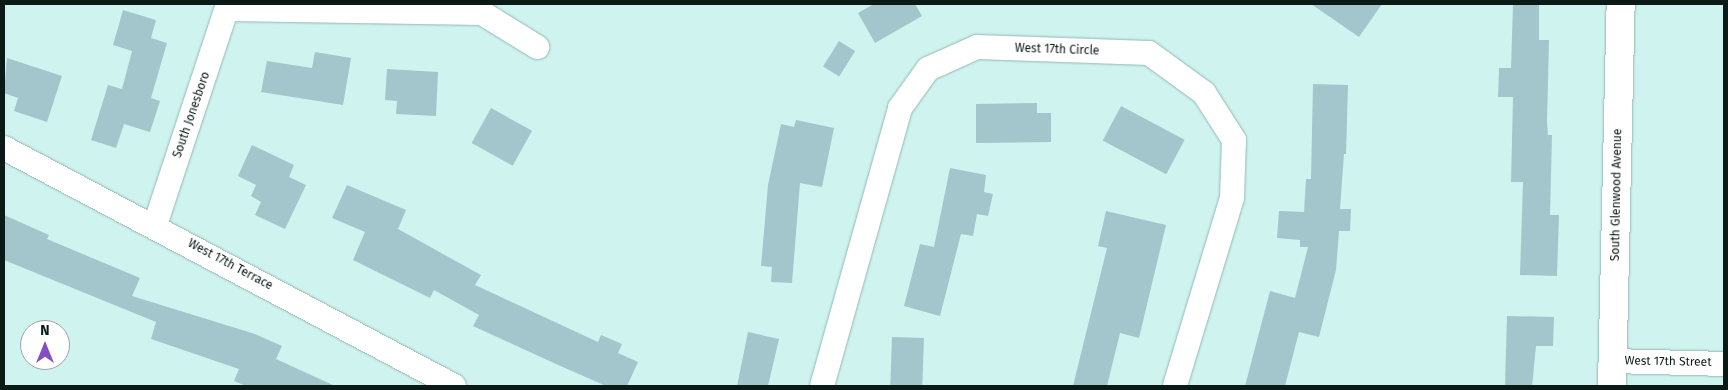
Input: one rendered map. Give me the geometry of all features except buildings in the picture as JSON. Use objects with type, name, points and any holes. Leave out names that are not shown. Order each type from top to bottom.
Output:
[{"type":"street","name":"South Glenwood Avenue","points":[[1612,374],[1621,4]]},
{"type":"street","points":[[228,6],[482,13],[537,47]]},
{"type":"street","name":"South Jonesboro","points":[[155,225],[228,6]]},
{"type":"street","name":"West 17th Circle","points":[[822,386],[900,108],[928,69],[977,47],[1149,53],[1204,93],[1234,140],[1232,198],[1175,386]]},
{"type":"street","name":"West 17th Terrace","points":[[4,148],[155,225],[454,386]]},
{"type":"street","name":"West 17th Street","points":[[1612,374],[1724,364]]}]
